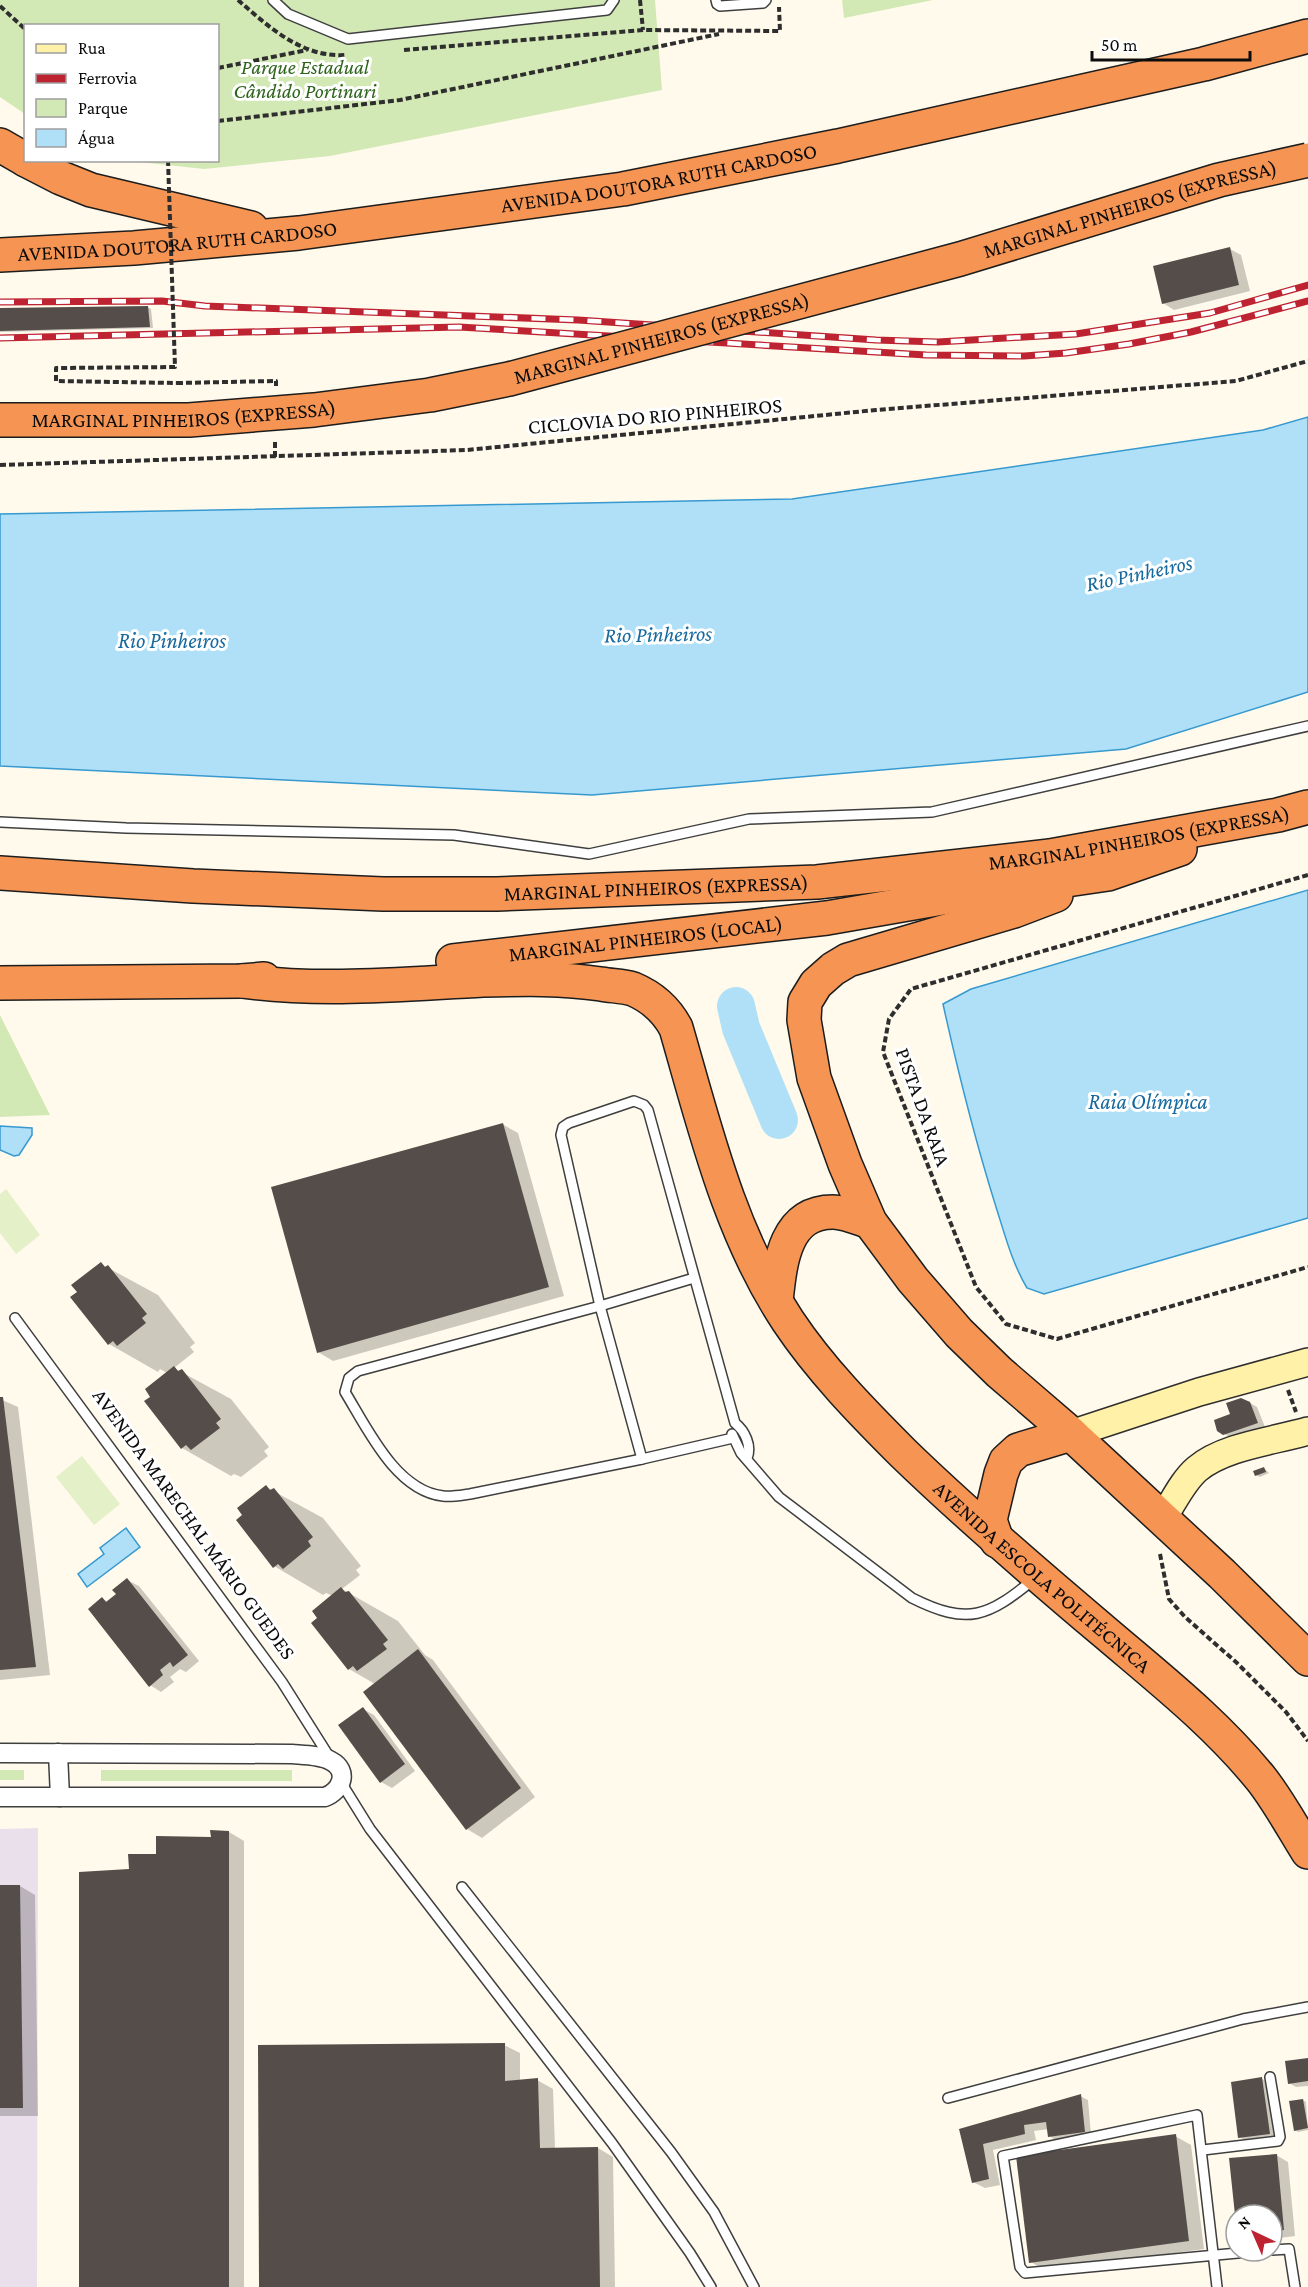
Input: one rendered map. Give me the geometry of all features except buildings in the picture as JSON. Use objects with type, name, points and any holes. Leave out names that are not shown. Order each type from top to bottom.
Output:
[{"type":"highway","name":"AVENIDA DOUTORA RUTH CARDOSO","points":[[0,255],[134,249],[270,235],[432,217],[623,189],[838,146],[1204,64],[1308,36]]},
{"type":"highway","points":[[0,145],[24,159]]},
{"type":"highway","name":"MARGINAL PINHEIROS (EXPRESSA)","points":[[0,420],[189,420],[314,410],[430,395],[509,379],[925,268],[1219,180],[1308,160]]},
{"type":"highway","points":[[30,162],[91,190],[251,228],[270,235]]},
{"type":"highway","name":"MARGINAL PINHEIROS (EXPRESSA)","points":[[0,873],[193,886],[383,894],[497,894],[817,882],[1050,856],[1293,811]]},
{"type":"highway","name":"MARGINAL PINHEIROS (LOCAL)","points":[[0,982],[242,981],[476,959],[827,918],[948,897],[1108,874],[1293,811]]},
{"type":"highway","points":[[1108,874],[1014,911],[848,960],[833,969],[816,984],[805,1002],[804,1020],[814,1078],[844,1164],[870,1222],[913,1280],[959,1333],[999,1372],[1071,1434],[1254,1605],[1308,1659]]},
{"type":"highway","name":"AVENIDA ESCOLA POLITÉCNICA","points":[[242,981],[305,988],[528,978],[578,981],[630,988],[645,994],[658,1004],[670,1015],[675,1028],[739,1230],[788,1322],[820,1364],[863,1414],[997,1541],[1209,1722],[1263,1781],[1308,1852]]},
{"type":"highway","points":[[776,1301],[782,1252],[800,1224],[817,1214],[834,1212],[870,1222]]},
{"type":"highway","points":[[997,1541],[990,1520],[1006,1461],[1018,1450],[1071,1434]]},
{"type":"street","points":[[1071,1434],[1156,1405],[1308,1362]]},
{"type":"street","points":[[1162,1520],[1183,1485],[1208,1461],[1224,1454],[1306,1432]]},
{"type":"street","points":[[0,1753],[292,1754],[331,1761]]},
{"type":"street","points":[[58,1753],[60,1797]]},
{"type":"street","name":"AVENIDA MARECHAL MÁRIO GUEDES","points":[[331,1761],[341,1772],[342,1784]]},
{"type":"street","points":[[0,1797],[325,1797],[332,1795],[342,1784]]},
{"type":"lane","points":[[273,0],[288,14],[348,39],[607,10],[614,0]]},
{"type":"lane","points":[[716,0],[720,6],[763,3],[766,0]]},
{"type":"lane","points":[[0,822],[126,828],[454,835],[589,854],[749,819],[932,812],[1308,726]]},
{"type":"lane","points":[[642,1460],[600,1306],[561,1131],[569,1123],[634,1101],[644,1105],[648,1110],[735,1423],[744,1432],[749,1449],[747,1458]]},
{"type":"lane","points":[[694,1278],[600,1306],[358,1371],[349,1378],[345,1385],[345,1392],[395,1469],[411,1483],[427,1492],[444,1496],[470,1494],[642,1460],[696,1445],[734,1438]]},
{"type":"lane","name":"AVENIDA MARECHAL MÁRIO GUEDES","points":[[15,1318],[282,1682],[331,1761]]},
{"type":"lane","points":[[735,1423],[732,1433],[738,1448],[768,1487],[912,1598],[937,1611],[961,1615],[989,1611],[1009,1600],[1038,1576]]},
{"type":"lane","points":[[342,1784],[370,1829],[612,2143],[690,2253],[711,2287]]},
{"type":"lane","points":[[462,1887],[671,2152],[714,2212],[754,2287]]},
{"type":"lane","points":[[948,2098],[1243,2019],[1308,2007]]},
{"type":"lane","points":[[1203,2150],[1278,2141],[1280,2137],[1270,2077]]},
{"type":"lane","points":[[1217,2287],[1213,2256],[1203,2150],[1196,2115],[1004,2154],[1002,2157],[1020,2267],[1025,2273],[1213,2256],[1224,2255]]},
{"type":"lane","points":[[1284,2249],[1289,2249],[1295,2287]]},
{"type":"path","points":[[640,0],[643,30],[725,32],[780,31],[778,0]]},
{"type":"path","points":[[0,6],[24,28]]},
{"type":"path","points":[[219,120],[400,100],[725,32]]},
{"type":"path","points":[[219,69],[307,50]]},
{"type":"path","points":[[168,162],[175,367],[56,368],[56,381],[177,383]]},
{"type":"path","name":"CICLOVIA DO RIO PINHEIROS","points":[[0,465],[466,450],[876,410],[1236,381],[1308,361]]},
{"type":"path","name":"PISTA DA RAIA","points":[[1308,875],[911,989],[889,1019],[883,1052],[976,1287],[1006,1324],[1057,1339],[1308,1268]]},
{"type":"path","points":[[1281,1370],[1306,1432]]},
{"type":"path","points":[[1162,1520],[1155,1533],[1169,1599],[1185,1617],[1237,1663],[1286,1712],[1308,1741]]},
{"type":"shaded area","points":[[38,1828],[37,2287],[0,2287],[0,1829]]},
{"type":"green space","name":"Parque Estadual Cândido Portinari","points":[[0,0],[655,0],[662,90],[330,156],[204,169],[139,162],[219,162],[219,24],[24,24],[24,113],[0,97]]},
{"type":"green space","points":[[842,0],[933,0],[844,18]]},
{"type":"green space","points":[[0,1015],[50,1115],[0,1117]]},
{"type":"green space","points":[[6,1189],[40,1235],[16,1254],[0,1233],[0,1194]]},
{"type":"green space","points":[[82,1456],[120,1504],[94,1525],[56,1477]]},
{"type":"green space","points":[[0,1770],[24,1770],[24,1780],[0,1780]]},
{"type":"green space","points":[[101,1770],[292,1770],[292,1781],[101,1781]]},
{"type":"water","name":"Rio Pinheiros","points":[[1308,417],[1308,692],[1126,749],[592,795],[0,766],[0,514],[792,499],[1263,430]]},
{"type":"water","name":"Raia Olímpica","points":[[1308,890],[1308,1218],[1044,1294],[1027,1288],[1009,1249],[988,1182],[943,1004],[971,989]]},
{"type":"water","points":[[0,1126],[32,1128],[32,1135],[19,1155],[14,1156],[0,1150]]},
{"type":"water","points":[[126,1528],[140,1547],[87,1587],[78,1574],[104,1554],[100,1548]]},
{"type":"waterway","points":[[736,1006],[741,1028],[779,1120]]},
{"type":"railway","points":[[0,302],[162,301],[205,306],[578,320],[938,342],[1076,334],[1210,313],[1308,285]]},
{"type":"railway","points":[[0,338],[459,327],[926,355],[1024,356],[1129,344],[1191,332],[1308,301]]}]
